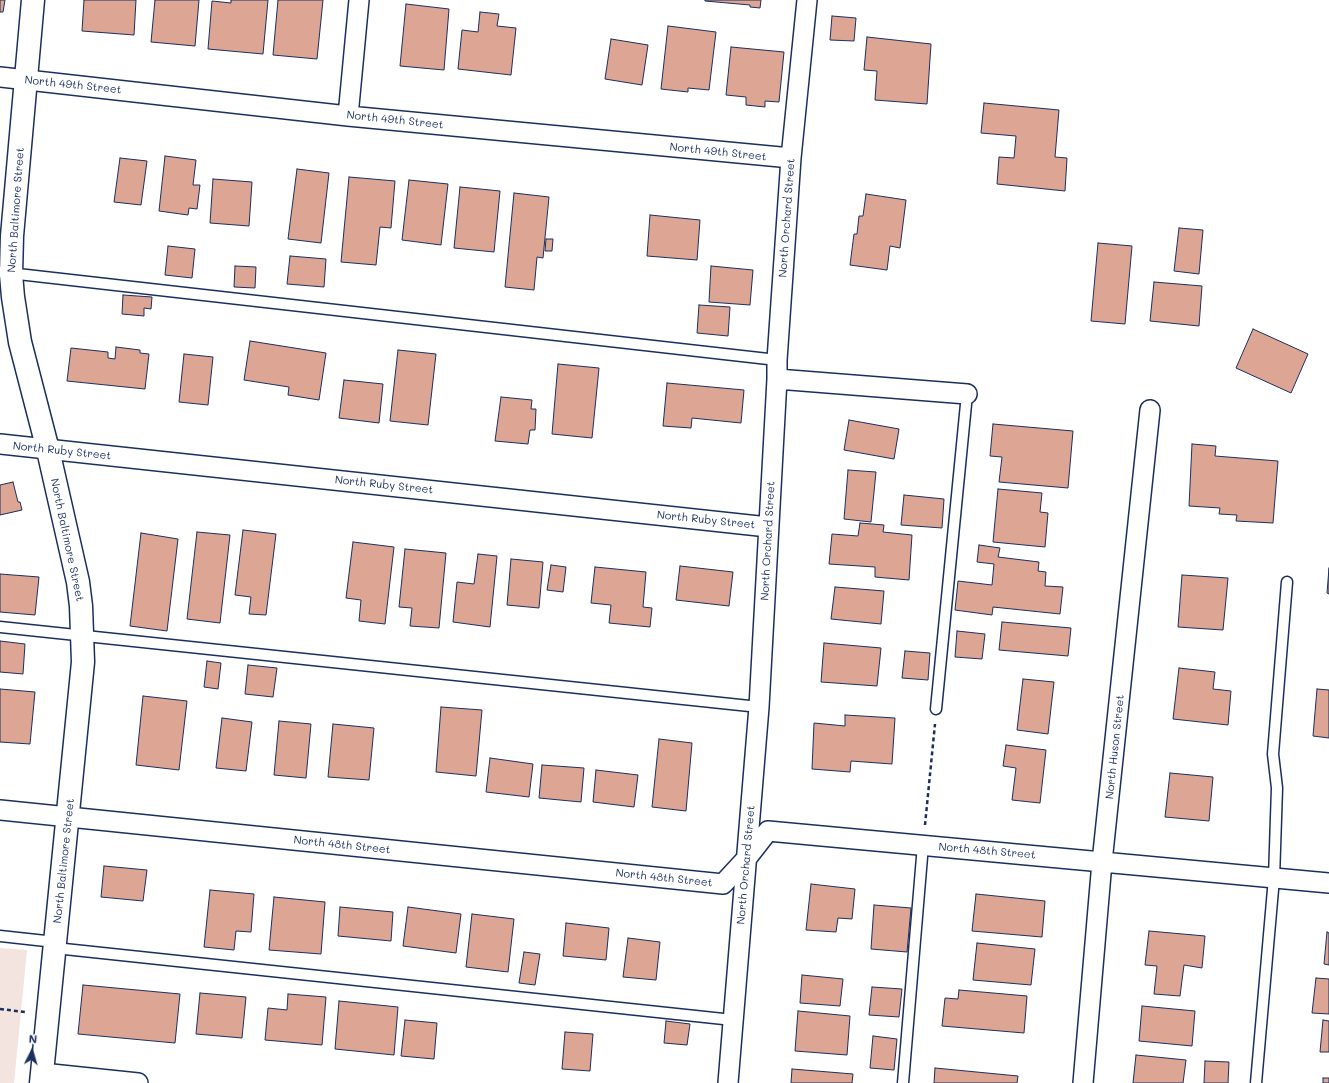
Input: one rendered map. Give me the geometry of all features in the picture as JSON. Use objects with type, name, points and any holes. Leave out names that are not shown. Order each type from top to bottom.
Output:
[{"type":"street","name":"North Baltimore Street","points":[[33,0],[12,236],[6,273],[20,342],[48,450],[78,582],[82,635],[81,686],[41,1078]]},
{"type":"street","points":[[348,116],[359,0]]},
{"type":"street","name":"North Orchard Street","points":[[728,1083],[759,707],[777,360],[791,158],[807,0]]},
{"type":"street","name":"North 49th Street","points":[[0,77],[348,116],[791,158]]},
{"type":"street","points":[[777,379],[967,394]]},
{"type":"street","name":"North Huson Street","points":[[1083,1083],[1102,862],[1150,410]]},
{"type":"street","name":"North Ruby Street","points":[[0,444],[768,527]]},
{"type":"street","name":"North 48th Street","points":[[0,810],[723,884],[747,858],[768,831],[1329,883]]},
{"type":"street","points":[[41,1078],[138,1083]]},
{"type":"lane","points":[[6,273],[777,360]]},
{"type":"lane","points":[[936,709],[967,394]]},
{"type":"lane","points":[[1256,1083],[1274,878],[1277,788],[1274,754],[1287,582]]},
{"type":"lane","points":[[0,627],[759,707]]},
{"type":"lane","points":[[904,1083],[923,845]]},
{"type":"lane","points":[[0,936],[55,945],[733,1020]]},
{"type":"path","points":[[923,845],[936,709]]},
{"type":"shaded area","points":[[0,948],[27,950],[14,1083],[0,1083]]},
{"type":"building","points":[[0,0],[5,0],[3,12],[0,12]]},
{"type":"building","points":[[84,0],[136,0],[134,35],[82,31]]},
{"type":"building","points":[[155,0],[199,0],[195,46],[151,42]]},
{"type":"building","points":[[231,0],[268,0],[263,54],[208,49],[212,1],[231,3]]},
{"type":"building","points":[[278,0],[323,0],[317,59],[273,55]]},
{"type":"building","points":[[705,0],[761,0],[760,8],[750,7],[750,5]]},
{"type":"building","points":[[406,4],[449,9],[444,70],[400,66]]},
{"type":"building","points":[[480,12],[499,14],[497,26],[516,28],[511,75],[458,69],[462,30],[478,32]]},
{"type":"building","points":[[832,16],[856,18],[854,41],[830,40]]},
{"type":"building","points":[[668,26],[716,32],[709,90],[688,88],[688,92],[661,89]]},
{"type":"building","points":[[867,37],[931,44],[927,104],[875,100],[877,71],[864,70]]},
{"type":"building","points":[[611,39],[648,45],[642,85],[605,79]]},
{"type":"building","points":[[731,47],[784,52],[779,102],[765,101],[765,107],[746,105],[746,97],[726,95]]},
{"type":"building","points":[[984,103],[1059,110],[1055,157],[1067,158],[1065,191],[997,184],[999,157],[1014,158],[1016,136],[981,133]]},
{"type":"building","points":[[165,156],[196,160],[193,185],[200,185],[197,209],[189,208],[188,215],[159,211]]},
{"type":"building","points":[[120,158],[147,161],[141,205],[114,202]]},
{"type":"building","points":[[297,169],[329,173],[321,243],[288,239]]},
{"type":"building","points":[[349,177],[395,181],[391,228],[380,227],[376,265],[341,262]]},
{"type":"building","points":[[213,179],[252,182],[249,226],[210,223]]},
{"type":"building","points":[[409,180],[448,184],[441,245],[402,240]]},
{"type":"building","points":[[460,187],[500,191],[494,252],[454,248]]},
{"type":"building","points":[[514,193],[549,197],[543,258],[537,257],[534,290],[505,287]]},
{"type":"building","points":[[866,194],[906,200],[900,248],[890,246],[887,270],[850,265],[854,234],[857,234],[859,216],[863,216]]},
{"type":"building","points":[[650,215],[700,220],[697,260],[647,256]]},
{"type":"building","points":[[1179,228],[1203,230],[1199,274],[1174,271]]},
{"type":"building","points":[[546,239],[553,239],[552,251],[545,251]]},
{"type":"building","points":[[1098,243],[1132,246],[1125,324],[1091,321]]},
{"type":"building","points":[[168,246],[195,249],[192,278],[165,275]]},
{"type":"building","points":[[290,256],[326,259],[324,287],[287,284]]},
{"type":"building","points":[[235,266],[256,267],[255,288],[234,287]]},
{"type":"building","points":[[711,266],[753,270],[750,305],[709,302]]},
{"type":"building","points":[[1154,282],[1202,286],[1199,326],[1150,321]]},
{"type":"building","points":[[123,295],[152,297],[151,309],[144,308],[144,316],[122,314]]},
{"type":"building","points":[[699,305],[730,307],[728,336],[697,333]]},
{"type":"building","points":[[1253,329],[1308,354],[1291,393],[1236,368]]},
{"type":"building","points":[[250,341],[326,353],[319,400],[288,395],[289,387],[244,380]]},
{"type":"building","points":[[116,347],[140,350],[140,353],[149,354],[145,389],[67,381],[71,348],[108,352],[108,358],[115,359]]},
{"type":"building","points":[[398,350],[436,354],[428,425],[390,421]]},
{"type":"building","points":[[184,354],[213,357],[208,405],[179,402]]},
{"type":"building","points":[[558,364],[599,368],[592,438],[552,434]]},
{"type":"building","points":[[344,380],[383,384],[379,423],[339,418]]},
{"type":"building","points":[[667,383],[744,390],[741,423],[692,418],[691,428],[663,426]]},
{"type":"building","points":[[501,397],[532,400],[531,409],[536,409],[535,430],[530,430],[528,444],[495,441]]},
{"type":"building","points":[[849,420],[899,429],[894,459],[844,450]]},
{"type":"building","points":[[993,424],[1073,431],[1068,488],[999,482],[1002,457],[990,456]]},
{"type":"building","points":[[1192,444],[1216,446],[1215,456],[1278,461],[1273,523],[1236,521],[1237,515],[1219,514],[1220,508],[1189,506]]},
{"type":"building","points":[[848,470],[876,472],[871,522],[844,519]]},
{"type":"building","points":[[13,482],[18,502],[20,502],[22,510],[0,515],[0,485]]},
{"type":"building","points":[[998,489],[1042,493],[1040,512],[1048,513],[1045,547],[993,542]]},
{"type":"building","points":[[904,495],[944,499],[942,528],[901,525]]},
{"type":"building","points":[[860,523],[884,525],[883,532],[912,535],[909,580],[875,577],[875,567],[829,564],[832,534],[858,536]]},
{"type":"building","points":[[243,530],[276,534],[266,615],[249,614],[251,597],[235,595]]},
{"type":"building","points":[[197,532],[230,535],[220,623],[187,619]]},
{"type":"building","points":[[141,533],[178,539],[167,631],[130,626]]},
{"type":"building","points":[[353,542],[394,547],[385,624],[359,621],[361,600],[346,598]]},
{"type":"building","points":[[979,545],[1000,548],[998,557],[1039,562],[1038,571],[1046,572],[1045,586],[1063,587],[1060,614],[993,607],[992,615],[955,610],[958,581],[992,585],[994,564],[977,562]]},
{"type":"building","points":[[405,549],[446,553],[439,628],[410,626],[412,608],[399,607]]},
{"type":"building","points":[[478,554],[497,556],[490,627],[453,622],[457,582],[474,584]]},
{"type":"building","points":[[511,559],[543,562],[539,608],[507,605]]},
{"type":"building","points":[[551,565],[566,567],[563,592],[547,590]]},
{"type":"building","points":[[680,566],[733,572],[729,606],[676,600]]},
{"type":"building","points":[[595,567],[646,572],[643,607],[652,608],[650,627],[609,623],[611,605],[591,603]]},
{"type":"building","points":[[1329,568],[1329,594],[1327,593]]},
{"type":"building","points":[[0,574],[39,577],[35,615],[0,612]]},
{"type":"building","points":[[1182,575],[1228,578],[1223,630],[1178,627]]},
{"type":"building","points":[[835,587],[884,591],[881,624],[831,619]]},
{"type":"building","points":[[1002,622],[1071,628],[1068,656],[999,650]]},
{"type":"building","points":[[957,631],[985,634],[982,659],[955,657]]},
{"type":"building","points":[[0,641],[25,644],[23,674],[0,672]]},
{"type":"building","points":[[824,643],[881,648],[877,686],[821,682]]},
{"type":"building","points":[[905,651],[930,653],[928,680],[902,678]]},
{"type":"building","points":[[207,661],[221,663],[218,689],[204,687]]},
{"type":"building","points":[[248,665],[277,668],[273,697],[245,694]]},
{"type":"building","points":[[1179,668],[1215,672],[1213,689],[1231,691],[1228,725],[1173,719]]},
{"type":"building","points":[[1023,679],[1054,682],[1048,734],[1017,730]]},
{"type":"building","points":[[0,689],[35,692],[30,744],[0,742]]},
{"type":"building","points":[[1317,689],[1329,690],[1329,738],[1313,736]]},
{"type":"building","points":[[143,696],[187,701],[179,770],[136,765]]},
{"type":"building","points":[[441,707],[482,710],[476,776],[436,772]]},
{"type":"building","points":[[845,715],[895,718],[892,764],[851,761],[850,772],[812,769],[814,723],[845,726]]},
{"type":"building","points":[[222,718],[252,722],[246,771],[216,768]]},
{"type":"building","points":[[279,721],[311,724],[306,778],[274,775]]},
{"type":"building","points":[[333,724],[374,728],[369,780],[328,777]]},
{"type":"building","points":[[659,739],[692,743],[686,811],[652,807]]},
{"type":"building","points":[[1006,745],[1046,750],[1040,803],[1012,800],[1016,768],[1003,766]]},
{"type":"building","points":[[490,758],[533,764],[529,797],[486,792]]},
{"type":"building","points":[[542,765],[584,768],[581,802],[539,798]]},
{"type":"building","points":[[596,770],[638,775],[634,807],[593,802]]},
{"type":"building","points":[[1170,773],[1213,777],[1209,821],[1165,817]]},
{"type":"building","points":[[104,866],[147,870],[143,901],[101,897]]},
{"type":"building","points":[[811,884],[855,889],[852,919],[838,918],[836,932],[806,930]]},
{"type":"building","points":[[210,890],[254,894],[251,932],[236,931],[234,950],[204,947]]},
{"type":"building","points":[[976,894],[1045,901],[1042,937],[972,931]]},
{"type":"building","points":[[274,897],[325,902],[321,954],[269,950]]},
{"type":"building","points":[[874,905],[911,908],[907,952],[871,949]]},
{"type":"building","points":[[340,907],[393,912],[391,941],[338,936]]},
{"type":"building","points":[[408,907],[461,914],[456,953],[403,946]]},
{"type":"building","points":[[472,914],[514,919],[508,972],[466,967]]},
{"type":"building","points":[[566,923],[609,928],[606,960],[563,956]]},
{"type":"building","points":[[1149,931],[1205,936],[1202,968],[1184,965],[1180,996],[1154,994],[1157,966],[1145,965]]},
{"type":"building","points":[[1327,932],[1329,933],[1329,965],[1324,964]]},
{"type":"building","points":[[628,938],[660,942],[656,980],[623,977]]},
{"type":"building","points":[[977,943],[1035,949],[1031,985],[973,980]]},
{"type":"building","points":[[524,952],[540,954],[535,985],[519,983]]},
{"type":"building","points":[[802,975],[843,979],[840,1006],[800,1003]]},
{"type":"building","points":[[1316,978],[1329,979],[1329,1014],[1312,1013]]},
{"type":"building","points":[[83,985],[180,994],[175,1043],[78,1034]]},
{"type":"building","points":[[872,987],[902,989],[899,1017],[869,1015]]},
{"type":"building","points":[[959,990],[1027,996],[1024,1033],[942,1026],[945,998],[958,999]]},
{"type":"building","points":[[200,993],[246,997],[242,1038],[196,1034]]},
{"type":"building","points":[[288,994],[326,997],[322,1045],[265,1040],[268,1008],[287,1010]]},
{"type":"building","points":[[339,1001],[398,1007],[394,1055],[335,1049]]},
{"type":"building","points":[[1142,1006],[1195,1011],[1192,1046],[1139,1041]]},
{"type":"building","points":[[798,1011],[850,1016],[847,1055],[795,1051]]},
{"type":"building","points":[[405,1020],[437,1023],[434,1059],[401,1056]]},
{"type":"building","points":[[1323,1020],[1329,1021],[1329,1052],[1320,1052]]},
{"type":"building","points":[[666,1021],[690,1024],[687,1045],[664,1043]]},
{"type":"building","points":[[565,1032],[593,1034],[590,1071],[562,1069]]},
{"type":"building","points":[[873,1036],[897,1039],[894,1070],[870,1068]]},
{"type":"building","points":[[1136,1055],[1186,1060],[1183,1083],[1133,1083]]},
{"type":"building","points":[[1205,1061],[1229,1062],[1228,1083],[1204,1083]]},
{"type":"building","points":[[935,1068],[1018,1076],[1017,1083],[934,1083]]},
{"type":"building","points":[[792,1069],[853,1074],[852,1083],[791,1083]]},
{"type":"building","points":[[1323,1078],[1329,1078],[1329,1083],[1323,1083]]}]
